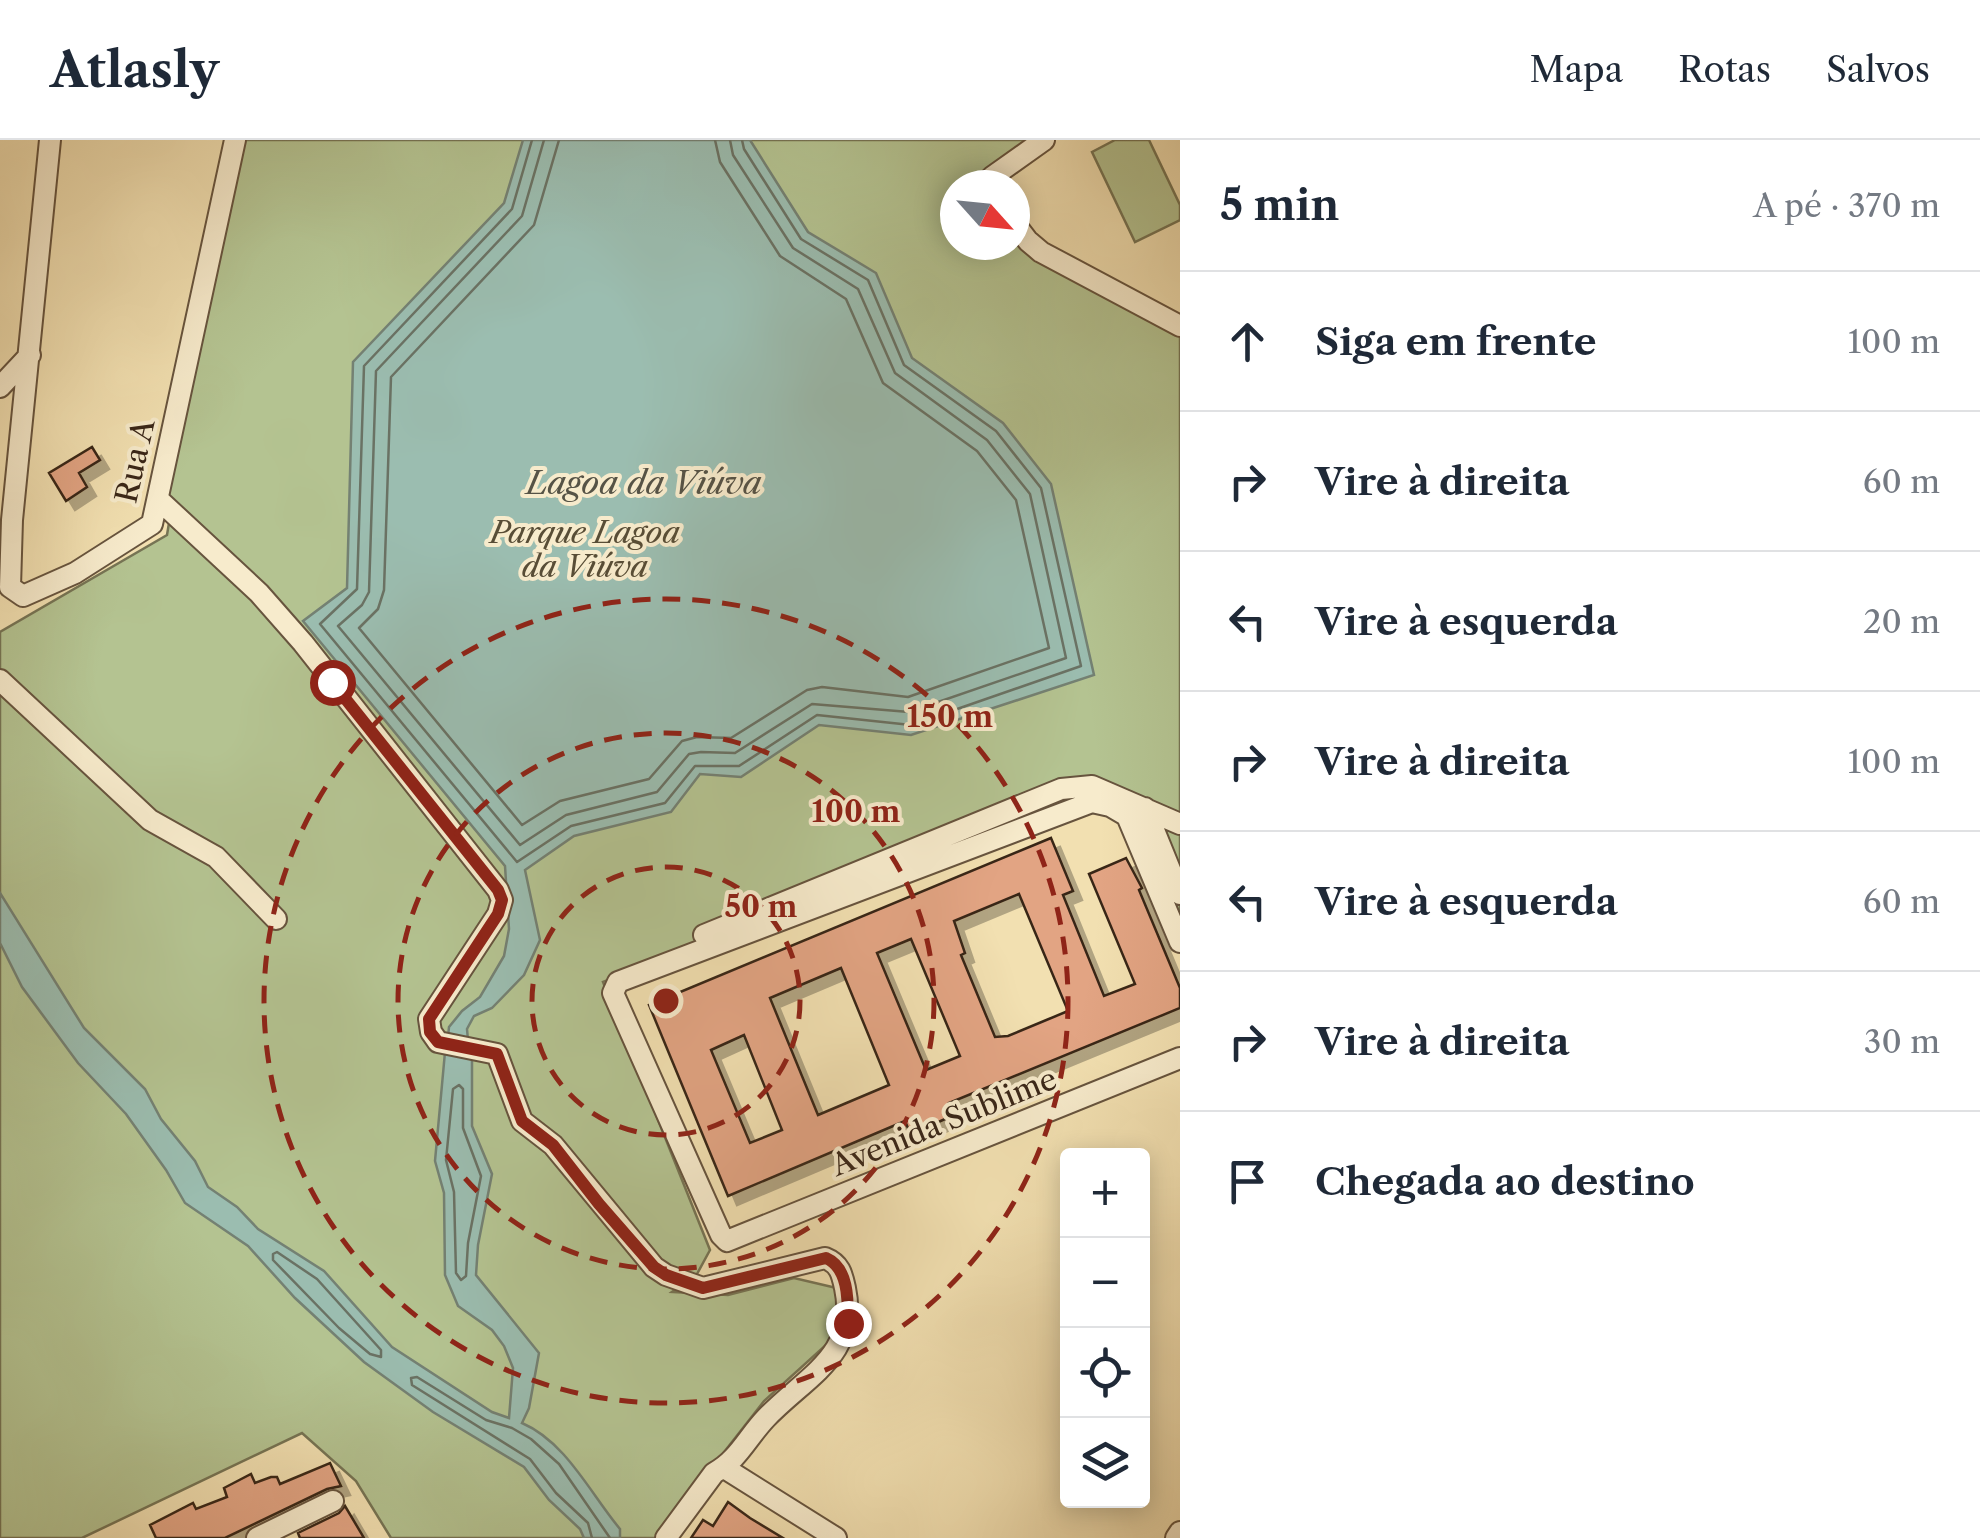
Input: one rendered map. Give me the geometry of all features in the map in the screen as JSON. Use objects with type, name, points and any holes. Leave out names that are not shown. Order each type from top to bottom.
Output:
[{"type":"street","name":"Rua A","points":[[50,140],[12,520],[10,587],[29,596],[75,573],[152,524],[235,140]]},
{"type":"street","points":[[1006,170],[1044,140]]},
{"type":"street","points":[[1030,243],[1180,326]]},
{"type":"street","points":[[0,386],[30,356]]},
{"type":"street","points":[[159,500],[258,593],[303,643],[498,890],[502,907],[429,1019],[433,1038],[497,1054],[522,1121],[553,1145],[599,1204],[654,1267],[666,1275],[703,1288],[826,1258],[841,1270],[848,1323],[838,1351],[764,1420],[726,1469],[714,1473],[666,1538]]},
{"type":"street","points":[[0,680],[150,820],[216,857],[276,919]]},
{"type":"street","points":[[601,977],[1061,788],[1092,786],[1180,824]]},
{"type":"street","name":"Avenida Sublime","points":[[1180,942],[1128,816],[1092,802],[618,982],[613,993],[721,1235],[730,1241],[1180,1058]]},
{"type":"street","points":[[1146,808],[1180,894]]},
{"type":"street","points":[[726,1469],[836,1538]]},
{"type":"street","points":[[269,1536],[333,1501]]},
{"type":"green space","name":"Parque Lagoa da Viúva","points":[[235,140],[1044,140],[1007,170],[940,170],[940,260],[1030,260],[1030,242],[1180,326],[1180,919],[1142,823],[1083,793],[603,982],[710,1250],[697,1274],[672,1292],[728,1295],[794,1278],[845,1290],[837,1335],[764,1401],[661,1538],[391,1538],[356,1481],[302,1433],[82,1538],[0,1538],[0,632],[167,535],[171,511],[159,500]]},
{"type":"green space","points":[[1115,140],[1149,140],[1180,205],[1180,220],[1135,242],[1092,152]]},
{"type":"water","name":"Lagoa da Viúva","points":[[523,140],[750,140],[808,232],[876,273],[912,358],[1003,423],[1051,484],[1094,675],[911,735],[819,725],[741,777],[700,774],[671,812],[574,836],[525,870],[540,940],[524,975],[492,1008],[474,1016],[467,1029],[468,1040],[448,1037],[449,1027],[480,997],[504,956],[509,929],[505,866],[303,621],[347,588],[353,362],[504,203]]},
{"type":"water","points":[[0,893],[84,1028],[145,1089],[161,1119],[195,1161],[208,1187],[237,1207],[258,1229],[324,1271],[392,1347],[492,1412],[509,1418],[513,1368],[504,1346],[492,1330],[458,1306],[445,1275],[444,1193],[435,1161],[445,1052],[467,1054],[472,1060],[472,1126],[492,1174],[476,1275],[539,1353],[529,1408],[522,1423],[564,1455],[620,1529],[620,1538],[584,1538],[524,1467],[433,1412],[364,1362],[295,1298],[248,1246],[185,1203],[126,1114],[78,1063],[22,987],[0,943]]},
{"type":"building","points":[[92,447],[100,460],[79,473],[87,487],[66,501],[49,473]]},
{"type":"building","points":[[1051,838],[1073,891],[1063,895],[1104,996],[1135,984],[1089,874],[1126,858],[1142,888],[1139,890],[1180,988],[1180,1008],[949,1103],[954,1115],[910,1133],[905,1121],[728,1196],[649,1005]],"holes":[[[1019,894],[1068,1011],[1008,1036],[995,1037],[961,955],[965,953],[954,921]],[[911,939],[960,1056],[926,1070],[877,953]],[[841,968],[889,1085],[818,1115],[770,998]],[[744,1035],[782,1130],[750,1143],[711,1050]]]},
{"type":"building","points":[[330,1463],[341,1486],[225,1538],[156,1538],[150,1525],[193,1503],[196,1509],[227,1497],[224,1488],[251,1474],[255,1483],[277,1477],[280,1484]]},
{"type":"building","points":[[728,1502],[783,1538],[691,1538],[703,1520],[713,1526]]},
{"type":"building","points":[[345,1506],[364,1538],[300,1538],[298,1533],[339,1513]]},
{"type":"route","points":[[332,682],[502,900],[498,914],[429,1019],[433,1038],[494,1051],[500,1057],[522,1121],[564,1156],[572,1172],[654,1267],[703,1288],[826,1258],[841,1270],[848,1323]]}]
